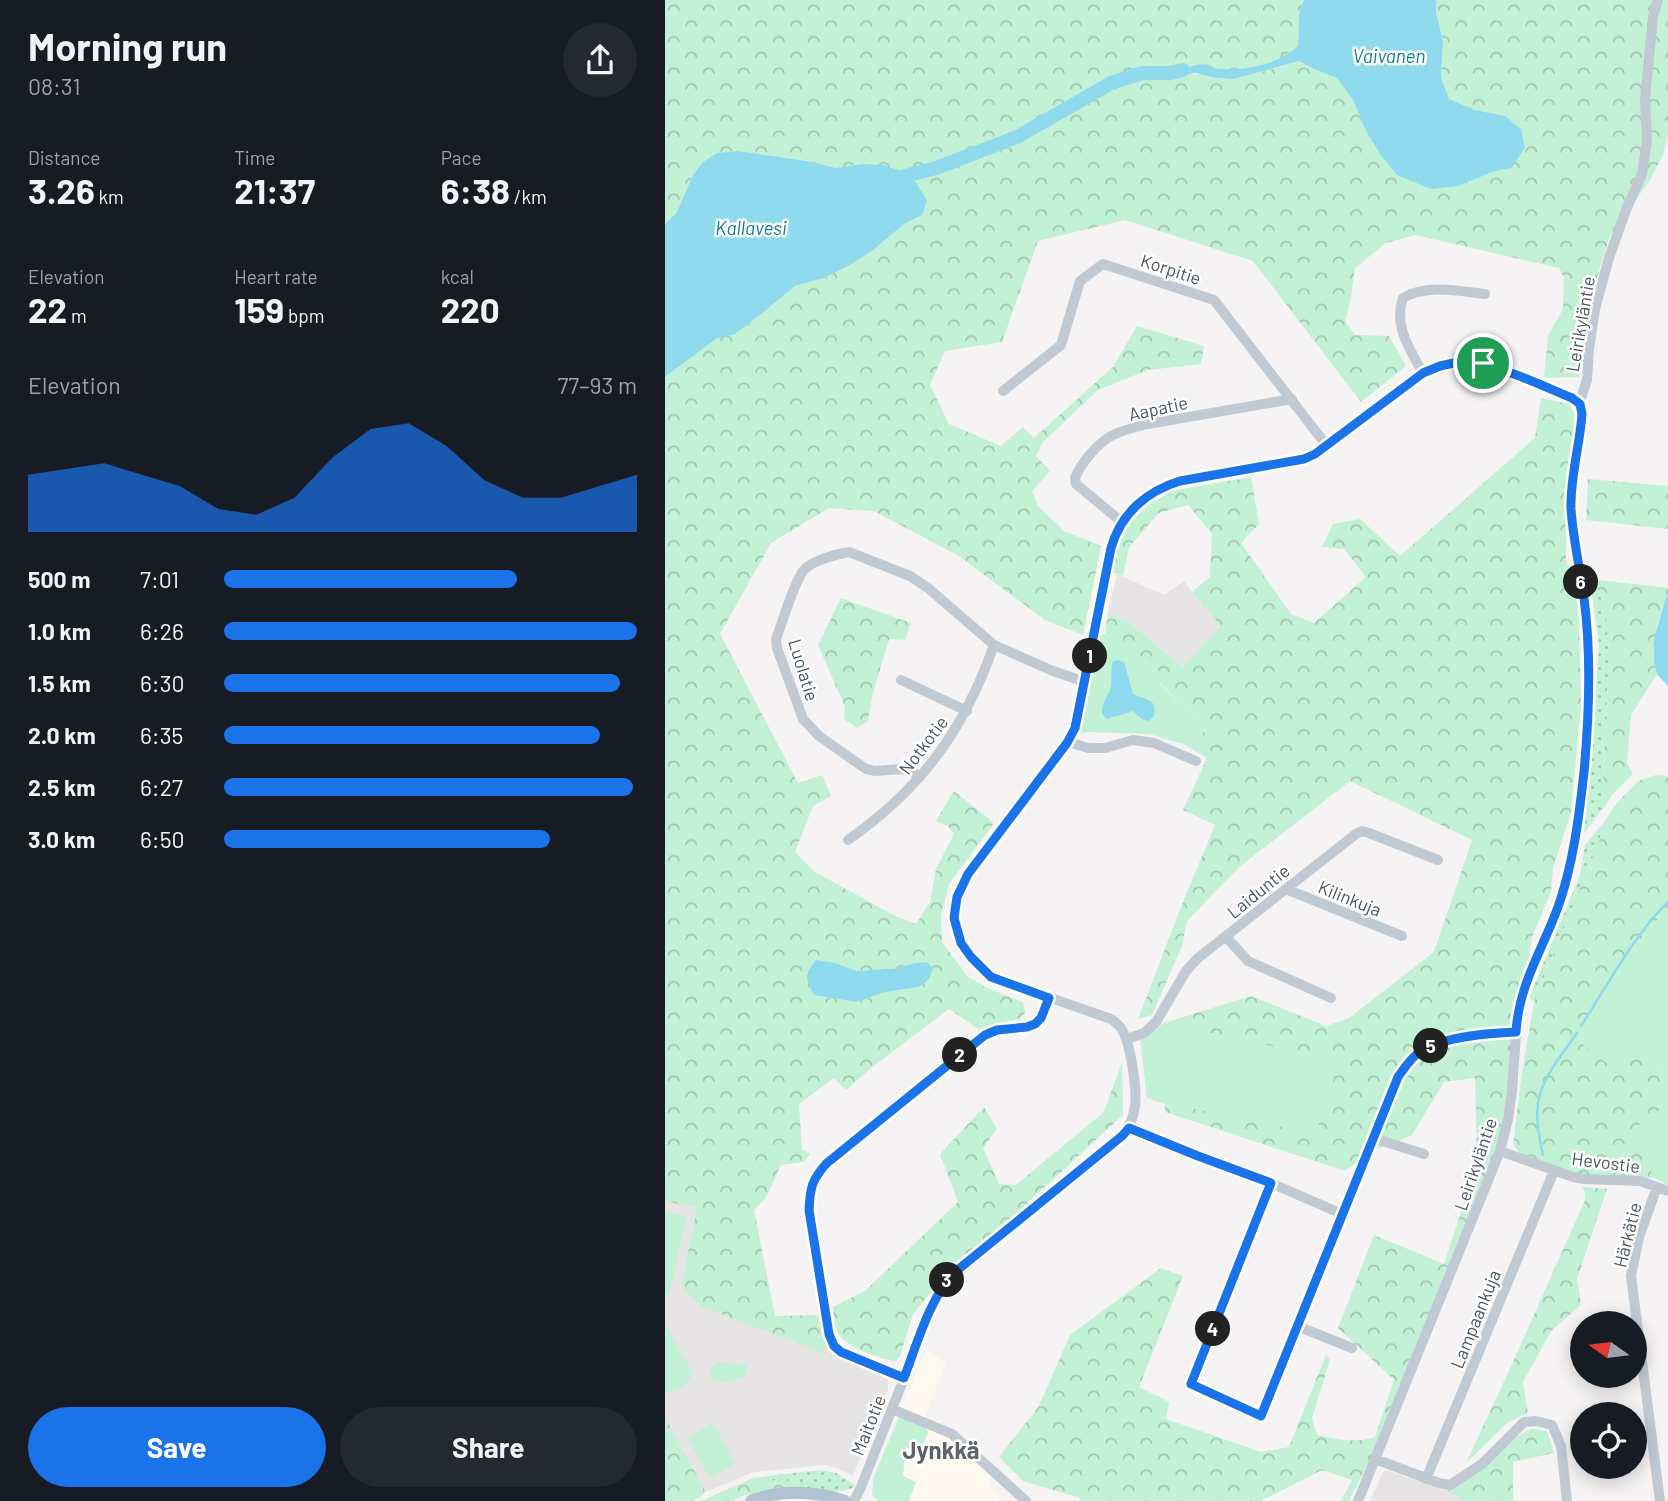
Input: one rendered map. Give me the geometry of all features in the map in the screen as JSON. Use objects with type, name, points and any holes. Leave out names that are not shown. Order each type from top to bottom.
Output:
[{"type":"main road","points":[[751,1501],[760,1497],[808,1493],[845,1501]]},
{"type":"street","name":"Leirikyläntie","points":[[1358,1501],[1500,1151],[1511,1100],[1517,1020],[1527,979],[1557,909],[1573,846],[1584,773],[1587,730],[1588,649],[1571,505],[1581,421],[1580,404],[1587,380],[1589,349],[1599,296],[1613,246],[1641,174],[1647,139],[1645,99],[1653,16],[1658,0]]},
{"type":"street","name":"Korpitie","points":[[1003,391],[1061,345],[1080,281],[1103,264],[1214,300],[1327,446]]},
{"type":"street","points":[[1423,373],[1405,340],[1400,324],[1403,298],[1423,289],[1485,294]]},
{"type":"street","points":[[1342,1214],[1271,1183],[1129,1128],[1135,1105],[1133,1076],[1127,1039],[1122,1028],[1111,1018],[991,977],[961,943],[954,918],[957,897],[968,874],[1067,743],[1075,728],[1111,548],[1123,523],[1143,499],[1162,486],[1180,481],[1304,459],[1327,446],[1423,373],[1463,361],[1504,369],[1572,398],[1580,404]]},
{"type":"street","name":"Aapatie","points":[[1123,523],[1076,484],[1075,478],[1091,454],[1109,437],[1148,424],[1291,399]]},
{"type":"street","name":"Luolatie","points":[[920,777],[901,769],[866,769],[819,736],[803,719],[776,648],[776,639],[803,572],[810,565],[849,552],[910,576],[994,645],[1085,682]]},
{"type":"street","name":"Notkotie","points":[[848,840],[905,794],[936,760],[967,711],[994,645]]},
{"type":"street","points":[[901,680],[967,711]]},
{"type":"street","points":[[1067,743],[1088,748],[1105,748],[1133,740],[1154,743],[1196,761]]},
{"type":"street","name":"Laiduntie","points":[[1127,1039],[1144,1033],[1156,1021],[1186,971],[1198,958],[1356,834],[1369,832],[1438,860]]},
{"type":"street","name":"Kilinkuja","points":[[1286,889],[1402,936]]},
{"type":"street","points":[[1226,937],[1248,961],[1331,998]]},
{"type":"street","points":[[904,1378],[857,1359],[834,1346],[829,1334],[809,1210],[810,1190],[816,1175],[827,1163],[985,1035],[997,1030],[1035,1024],[1041,1018],[1049,998]]},
{"type":"street","points":[[1271,1183],[1191,1384],[1261,1416],[1398,1077],[1412,1058],[1422,1050],[1446,1041],[1516,1032]]},
{"type":"street","name":"Maitotie","points":[[853,1501],[861,1487],[937,1295],[945,1282],[1129,1128]]},
{"type":"street","points":[[1373,1138],[1425,1154]]},
{"type":"street","name":"Hevostie","points":[[1500,1151],[1584,1180],[1640,1181],[1668,1191]]},
{"type":"street","name":"Lampaankuja","points":[[1426,1479],[1554,1171]]},
{"type":"street","name":"Härkätie","points":[[1657,1186],[1639,1237],[1631,1276],[1660,1501]]},
{"type":"street","points":[[1297,1326],[1352,1348]]},
{"type":"street","points":[[892,1409],[952,1434],[1026,1501]]},
{"type":"street","points":[[1375,1459],[1426,1479],[1450,1485],[1482,1464],[1524,1422],[1536,1421],[1552,1425],[1561,1446],[1567,1501]]},
{"type":"shaded area","points":[[1117,574],[1164,595],[1184,581],[1222,626],[1182,667],[1130,623],[1108,614]]},
{"type":"shaded area","points":[[665,1201],[697,1208],[681,1286],[824,1353],[826,1345],[849,1362],[888,1379],[888,1389],[853,1476],[826,1465],[754,1472],[706,1492],[665,1417]]},
{"type":"shaded area","points":[[926,1350],[947,1363],[924,1418],[901,1409]]},
{"type":"shaded area","points":[[926,1427],[951,1437],[992,1473],[988,1481],[998,1501],[909,1501],[903,1476],[906,1447]]},
{"type":"shaded area","points":[[1385,1470],[1445,1490],[1465,1501],[1370,1501]]},
{"type":"green space","points":[[665,0],[1304,0],[1299,14],[1298,46],[1290,52],[1271,62],[1238,70],[1217,69],[1205,65],[1190,66],[1187,75],[1233,79],[1299,61],[1337,77],[1353,100],[1366,131],[1380,154],[1397,175],[1458,186],[1495,171],[1512,168],[1505,116],[1475,110],[1449,100],[1441,77],[1443,41],[1436,0],[1668,0],[1668,136],[1663,155],[1650,180],[1610,236],[1594,287],[1579,377],[1544,378],[1548,336],[1563,309],[1564,278],[1559,268],[1415,235],[1386,243],[1355,268],[1345,321],[1355,335],[1389,336],[1406,366],[1361,402],[1253,261],[1125,220],[1038,241],[1002,342],[945,351],[930,385],[949,424],[1001,446],[1023,427],[1034,438],[1113,367],[1137,326],[1204,346],[1201,364],[1148,370],[1098,390],[1042,443],[1036,456],[1050,471],[1032,491],[1038,506],[1064,531],[1101,546],[1083,635],[1045,620],[959,556],[874,511],[829,508],[771,543],[720,634],[798,783],[822,775],[831,796],[813,806],[795,852],[815,872],[893,915],[916,924],[930,902],[936,869],[954,834],[948,826],[936,821],[954,791],[994,823],[949,884],[941,916],[942,942],[968,977],[987,988],[1023,1002],[1025,1013],[1019,1019],[995,1024],[981,1031],[949,1009],[846,1090],[834,1078],[799,1104],[802,1149],[810,1154],[804,1162],[781,1165],[766,1198],[754,1210],[775,1316],[818,1315],[826,1345],[824,1353],[700,1306],[681,1286],[697,1208],[665,1201],[665,377],[716,339],[735,334],[795,286],[824,278],[848,266],[872,251],[904,224],[921,215],[861,164],[836,168],[738,151],[718,153],[703,162],[693,175],[677,212],[665,224]],"holes":[[[927,962],[933,968],[919,987],[885,992],[856,1002],[814,995],[835,963],[857,971],[899,968]]]},
{"type":"green space","points":[[1541,398],[1569,404],[1575,415],[1566,494],[1566,560],[1573,578],[1579,620],[1581,704],[1571,812],[1553,868],[1551,892],[1532,937],[1498,1150],[1372,1455],[1349,1501],[1341,1501],[1352,1480],[1322,1470],[1261,1501],[1079,1501],[1080,1498],[1023,1481],[999,1457],[1039,1406],[1070,1335],[1161,1268],[1183,1276],[1139,1387],[1169,1402],[1166,1419],[1261,1452],[1289,1447],[1326,1355],[1330,1360],[1312,1418],[1317,1435],[1353,1440],[1375,1437],[1394,1380],[1338,1328],[1374,1235],[1444,1264],[1477,1163],[1475,1078],[1444,1082],[1412,1135],[1373,1151],[1345,1171],[1165,1112],[1165,1104],[1260,1120],[1314,1136],[1339,1061],[1164,1023],[1251,996],[1326,1026],[1349,1018],[1434,952],[1472,840],[1350,781],[1238,868],[1187,921],[1182,946],[1152,1015],[1138,1019],[1215,825],[1183,810],[1207,758],[1183,744],[1207,730],[1158,681],[1166,676],[1105,634],[1108,614],[1130,623],[1182,667],[1221,626],[1192,592],[1210,577],[1212,534],[1188,505],[1159,513],[1129,547],[1123,576],[1113,572],[1118,547],[1130,523],[1148,505],[1171,491],[1251,477],[1259,524],[1241,543],[1291,614],[1314,623],[1366,577],[1344,549],[1322,547],[1333,524],[1360,519],[1400,556],[1535,438]]},
{"type":"green space","points":[[1588,479],[1668,486],[1668,529],[1586,520]]},
{"type":"green space","points":[[1590,579],[1605,600],[1609,652],[1602,810],[1584,833],[1599,645]]},
{"type":"green space","points":[[1590,579],[1668,588],[1655,634],[1657,674],[1631,715],[1627,763],[1633,774],[1612,795],[1602,810],[1609,652],[1605,600]]},
{"type":"green space","points":[[841,598],[911,623],[905,640],[889,639],[873,693],[868,721],[857,728],[844,719],[845,707],[818,645]]},
{"type":"green space","points":[[1105,634],[1166,676],[1158,682],[1207,730],[1183,744],[1149,734],[1087,732],[1076,735],[1099,635]]},
{"type":"green space","points":[[1656,775],[1668,776],[1668,908],[1631,950],[1605,1062],[1639,1058],[1662,1066],[1666,1083],[1661,1109],[1630,1132],[1655,1178],[1580,1175],[1520,1153],[1513,1145],[1534,1002],[1598,844],[1604,822],[1617,803],[1638,781]]},
{"type":"green space","points":[[1604,822],[1598,844],[1534,1002],[1529,998],[1580,875],[1585,845]]},
{"type":"green space","points":[[1668,908],[1668,1185],[1655,1178],[1630,1132],[1661,1109],[1666,1083],[1662,1066],[1639,1058],[1605,1062],[1574,1037],[1631,950]]},
{"type":"green space","points":[[1164,1023],[1340,1061],[1314,1136],[1260,1120],[1165,1104],[1147,1098],[1140,1039]]},
{"type":"green space","points":[[1122,1062],[1123,1115],[932,1291],[913,1314],[896,1361],[866,1352],[849,1344],[839,1335],[833,1307],[866,1290],[958,1202],[940,1154],[984,1107],[997,1129],[983,1148],[999,1184],[1016,1185],[1104,1112]]},
{"type":"green space","points":[[1582,1187],[1607,1189],[1577,1279],[1581,1305],[1570,1311],[1570,1315],[1551,1331],[1523,1382],[1528,1413],[1508,1422],[1466,1463],[1585,1200]]},
{"type":"green space","points":[[665,1211],[687,1216],[669,1295],[665,1294]]},
{"type":"green space","points":[[665,1322],[692,1372],[686,1384],[670,1392],[665,1392]]},
{"type":"green space","points":[[714,1364],[744,1364],[747,1367],[745,1376],[727,1382],[713,1380],[709,1377],[711,1370]]},
{"type":"green space","points":[[665,1417],[706,1492],[694,1501],[665,1501]]},
{"type":"green space","points":[[899,1417],[926,1427],[928,1433],[920,1451],[906,1448],[903,1476],[916,1482],[909,1501],[878,1501],[872,1495],[873,1479]]},
{"type":"green space","points":[[713,1423],[735,1464],[710,1478],[687,1438]]},
{"type":"green space","points":[[1531,1429],[1547,1431],[1554,1453],[1513,1462],[1513,1501],[1465,1501],[1445,1490],[1468,1478],[1512,1439]]},
{"type":"green space","points":[[821,1470],[836,1473],[855,1485],[846,1490],[823,1491],[764,1480],[767,1476]]},
{"type":"green space","points":[[767,1476],[765,1480],[797,1481],[798,1488],[742,1496],[733,1501],[701,1501],[753,1478]]},
{"type":"water","name":"Vaivanen","points":[[1304,0],[1436,0],[1443,41],[1441,77],[1449,99],[1475,110],[1505,116],[1521,129],[1525,147],[1512,168],[1495,171],[1458,186],[1431,189],[1397,175],[1380,154],[1366,131],[1353,100],[1337,78],[1299,61],[1234,79],[1195,73],[1187,75],[1183,70],[1203,64],[1219,69],[1241,69],[1261,65],[1290,52],[1298,46],[1299,14]]},
{"type":"water","name":"Kallavesi","points":[[738,151],[836,168],[861,164],[883,165],[910,174],[927,200],[922,215],[904,224],[872,251],[824,278],[795,286],[735,334],[716,339],[665,377],[665,224],[677,212],[693,175],[703,162],[717,153]]},
{"type":"water","points":[[1668,591],[1668,686],[1657,674],[1654,638]]},
{"type":"water","points":[[1118,660],[1124,662],[1133,694],[1153,703],[1153,718],[1148,721],[1133,711],[1107,719],[1102,714],[1111,686],[1112,664]]},
{"type":"water","points":[[816,960],[857,971],[899,968],[927,962],[933,968],[929,979],[919,987],[885,992],[856,1002],[814,995],[807,977]]},
{"type":"waterway","points":[[893,179],[936,168],[1017,137],[1111,83],[1142,73],[1171,73],[1183,70]]},
{"type":"waterway","points":[[1581,1026],[1632,945],[1668,902]]},
{"type":"waterway","points":[[1543,1155],[1537,1117],[1538,1101],[1551,1070],[1577,1033]]},
{"type":"district","name":"Jynkkä","points":[[941,1449]]},
{"type":"route","points":[[1463,361],[1483,363],[1504,369],[1572,398],[1580,404],[1582,414],[1571,505],[1588,649],[1584,773],[1564,886],[1527,979],[1516,1032],[1446,1041],[1422,1050],[1412,1058],[1398,1077],[1261,1416],[1191,1384],[1271,1183],[1129,1128],[945,1282],[937,1295],[904,1378],[841,1352],[834,1346],[829,1334],[809,1210],[810,1190],[816,1175],[827,1163],[985,1035],[997,1030],[1035,1024],[1041,1018],[1049,998],[991,977],[971,957],[961,943],[954,918],[957,897],[968,874],[1067,743],[1075,728],[1111,548],[1123,523],[1137,505],[1162,486],[1304,459],[1327,446],[1423,373],[1463,361]]}]
